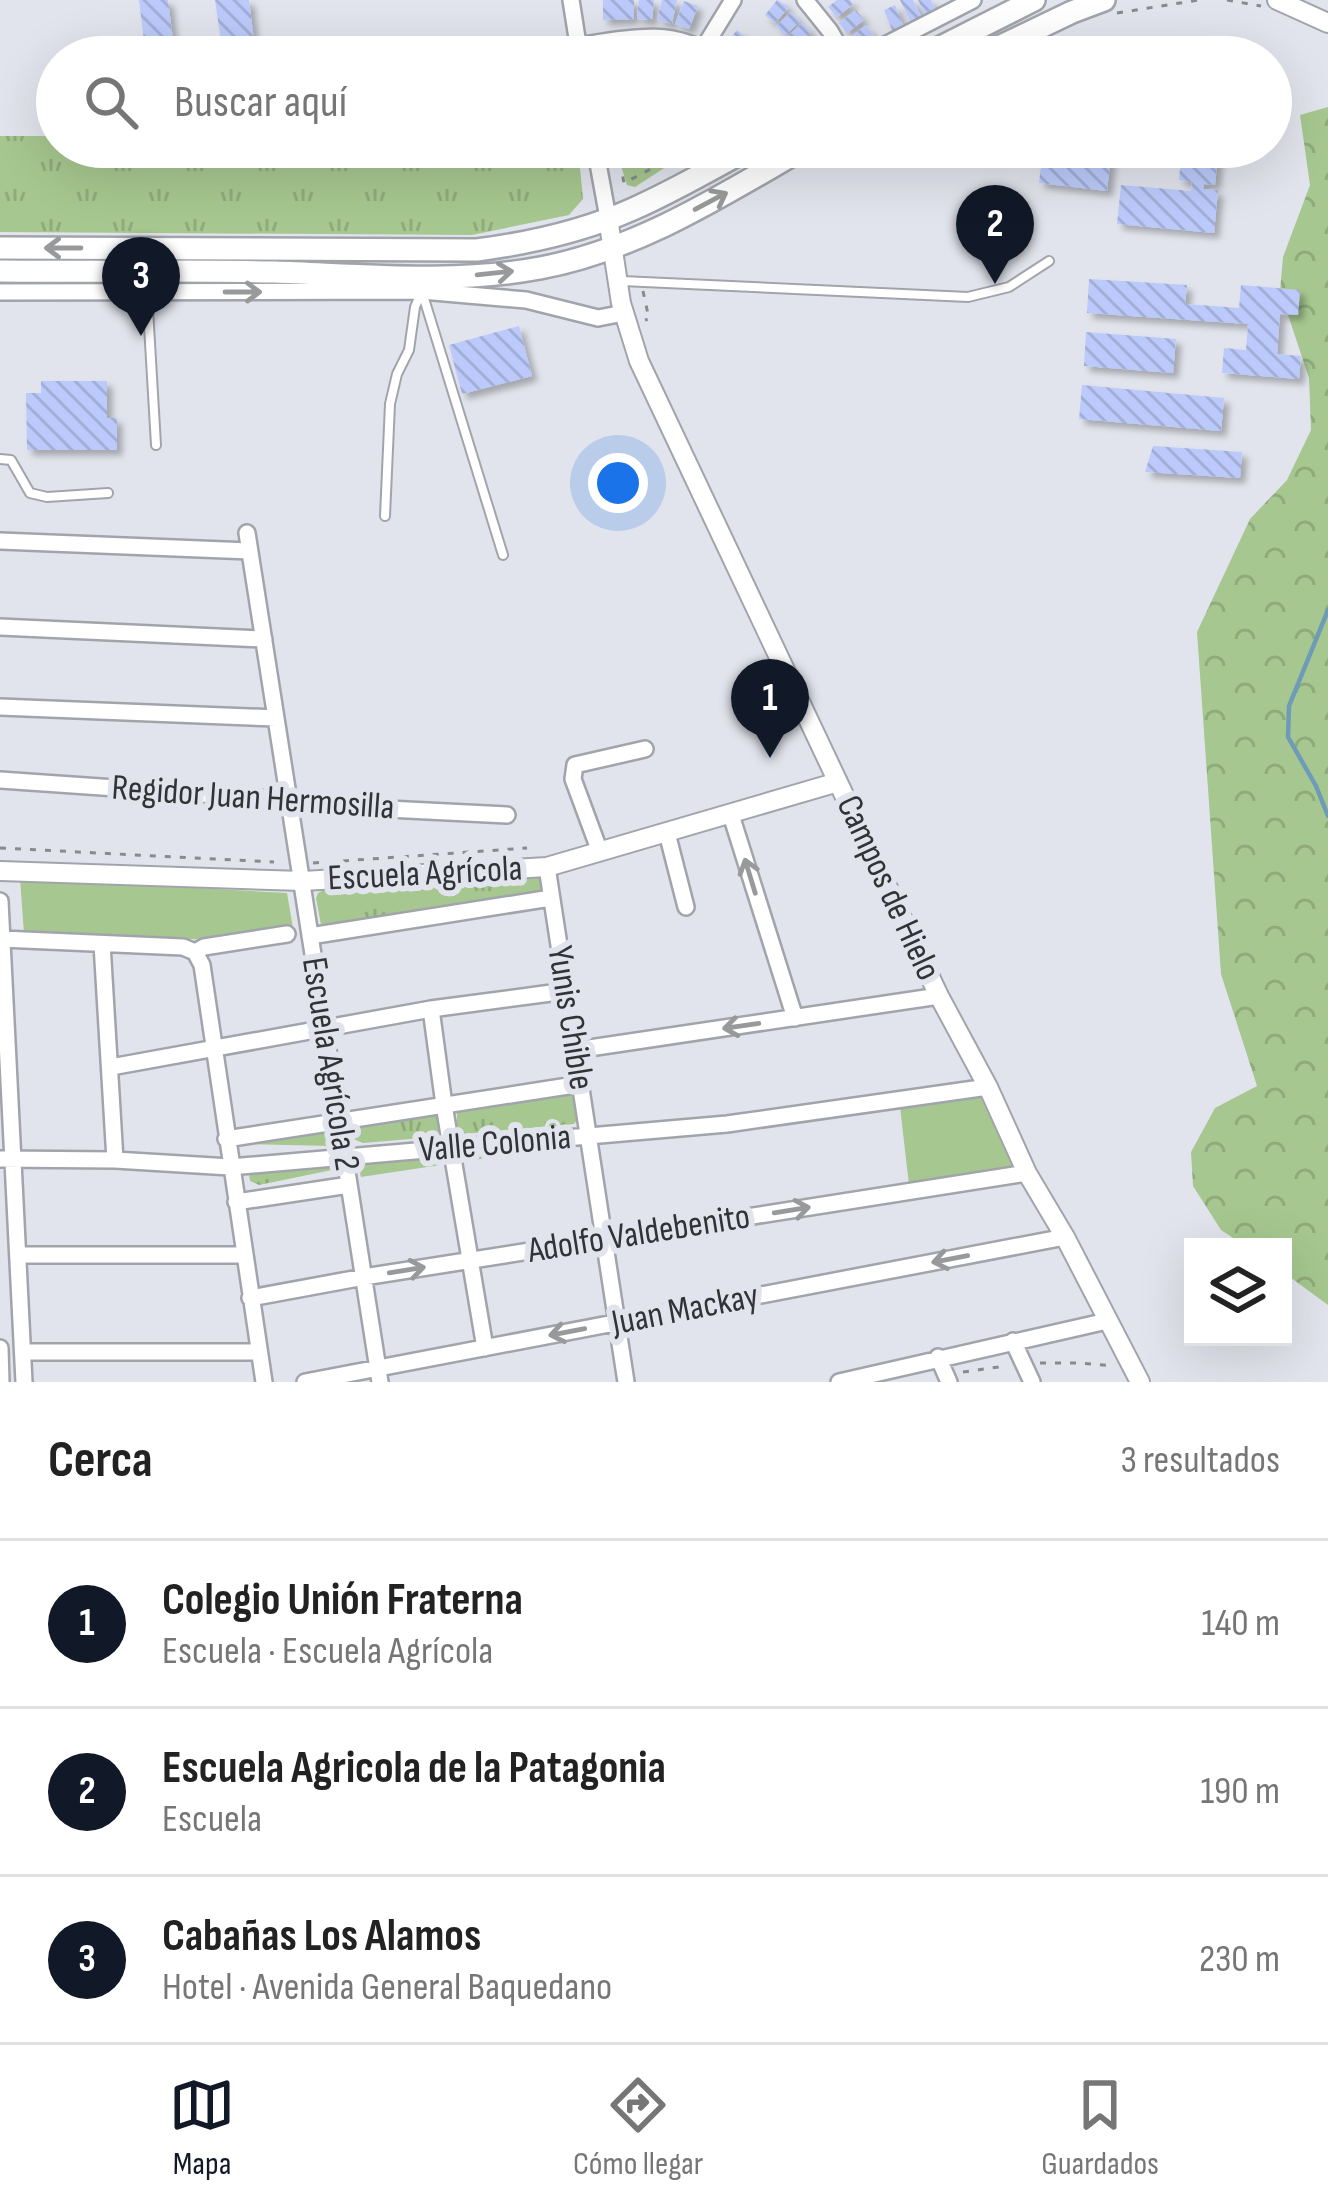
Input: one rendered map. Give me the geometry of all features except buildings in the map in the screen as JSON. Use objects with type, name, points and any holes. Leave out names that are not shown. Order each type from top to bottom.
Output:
[{"type":"main road","points":[[963,36],[1034,0]]},
{"type":"main road","points":[[1022,36],[1072,12],[1105,8]]},
{"type":"main road","points":[[0,248],[477,250],[514,245],[608,218],[712,168]]},
{"type":"main road","points":[[0,271],[472,275],[542,268],[612,248],[702,207],[770,168]]},
{"type":"street","points":[[571,0],[577,36]]},
{"type":"street","points":[[716,36],[733,0]]},
{"type":"street","points":[[805,0],[832,36]]},
{"type":"street","points":[[903,36],[973,0]]},
{"type":"street","points":[[1277,0],[1328,23]]},
{"type":"street","points":[[600,168],[608,218]]},
{"type":"street","name":"Campos de Hielo","points":[[608,218],[624,313],[639,362],[939,996],[1140,1382]]},
{"type":"street","points":[[0,292],[422,291],[526,300],[598,318],[624,313]]},
{"type":"street","name":"Escuela Agrícola 2","points":[[247,533],[379,1375]]},
{"type":"street","points":[[0,541],[250,551]]},
{"type":"street","points":[[0,627],[264,639]]},
{"type":"street","points":[[0,707],[276,718]]},
{"type":"street","points":[[600,852],[573,779],[575,765],[645,748]]},
{"type":"street","name":"Regidor Juan Hermosilla","points":[[0,780],[507,815]]},
{"type":"street","name":"Escuela Agrícola","points":[[0,871],[302,873],[547,867],[838,782]]},
{"type":"street","points":[[731,815],[795,1018]]},
{"type":"street","points":[[667,833],[686,907]]},
{"type":"street","name":"Yunis Chible","points":[[547,867],[626,1382]]},
{"type":"street","points":[[310,936],[551,898]]},
{"type":"street","points":[[0,902],[6,1159],[18,1255],[24,1382]]},
{"type":"street","points":[[195,952],[287,934]]},
{"type":"street","points":[[2,939],[182,947],[195,952],[202,964],[263,1382]]},
{"type":"street","points":[[103,944],[116,1160]]},
{"type":"street","points":[[111,1066],[431,1009],[566,991]]},
{"type":"street","points":[[576,1050],[939,996]]},
{"type":"street","points":[[431,1009],[485,1348]]},
{"type":"street","name":"Valle Colonia","points":[[226,1138],[581,1084]]},
{"type":"street","name":"Valle Colonia","points":[[6,1159],[230,1167],[345,1159],[728,1124],[988,1087]]},
{"type":"street","name":"Adolfo Valdebenito","points":[[250,1298],[1028,1173]]},
{"type":"street","points":[[236,1202],[349,1185]]},
{"type":"street","name":"Juan Mackay","points":[[305,1382],[379,1375],[485,1348],[1065,1238]]},
{"type":"street","points":[[18,1255],[244,1256]]},
{"type":"street","points":[[839,1382],[1107,1321]]},
{"type":"street","points":[[1013,1341],[1032,1382]]},
{"type":"street","points":[[0,1350],[2,1382]]},
{"type":"street","points":[[23,1352],[259,1352]]},
{"type":"street","points":[[938,1358],[950,1382]]},
{"type":"lane","points":[[617,280],[968,297],[1009,287],[1049,261]]},
{"type":"lane","points":[[385,516],[390,404],[422,291]]},
{"type":"lane","points":[[422,291],[503,555]]},
{"type":"lane","points":[[147,292],[156,445]]},
{"type":"lane","points":[[0,459],[11,460],[30,493],[46,497],[108,494]]},
{"type":"path","points":[[1105,8],[1199,0]]},
{"type":"path","points":[[621,168],[624,183],[653,168]]},
{"type":"path","points":[[0,848],[302,873],[527,848]]},
{"type":"green space","points":[[1328,107],[1328,1305],[1292,1279],[1292,1238],[1233,1238],[1221,1230],[1193,1186],[1191,1152],[1215,1108],[1257,1086],[1221,974],[1197,632],[1250,519],[1287,480],[1311,430],[1309,378],[1280,291],[1283,257],[1310,185],[1300,115]]},
{"type":"green space","points":[[0,136],[36,136],[36,168],[580,168],[583,199],[569,215],[472,235],[0,232]]},
{"type":"green space","points":[[622,168],[664,168],[635,187],[627,185]]},
{"type":"green space","points":[[532,873],[542,883],[540,892],[323,927],[316,898],[324,890]]},
{"type":"green space","points":[[20,878],[287,893],[293,928],[220,940],[24,934]]},
{"type":"green space","points":[[574,1091],[579,1118],[574,1124],[464,1134],[457,1125],[457,1110]]},
{"type":"green space","points":[[985,1094],[1021,1169],[909,1185],[900,1107]]},
{"type":"green space","points":[[440,1108],[447,1136],[363,1143],[353,1139],[352,1124]]},
{"type":"green space","points":[[334,1130],[331,1146],[243,1144]]},
{"type":"green space","points":[[574,1145],[360,1174],[364,1163]]},
{"type":"green space","points":[[326,1164],[332,1170],[259,1185],[250,1181],[248,1169]]},
{"type":"waterway","points":[[1328,610],[1289,706],[1288,737],[1328,816]]},
{"type":"place","name":"Escuela Agricola de la Patagonia","points":[[995,284]]},
{"type":"place","name":"Cabañas Los Alamos","points":[[141,336]]},
{"type":"place","name":"Colegio Unión Fraterna","points":[[770,758]]}]
